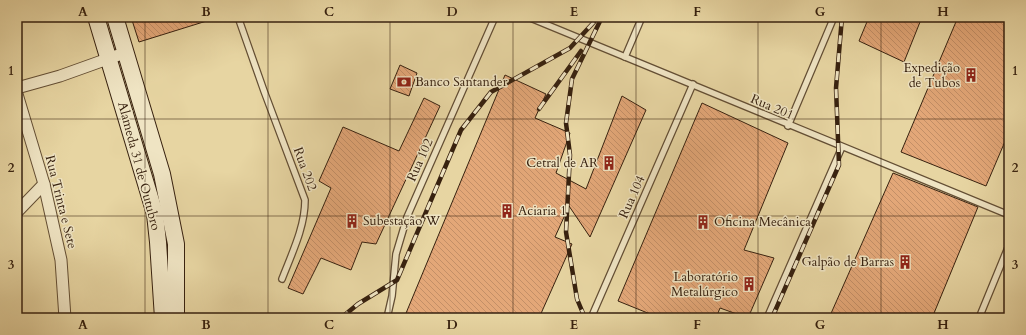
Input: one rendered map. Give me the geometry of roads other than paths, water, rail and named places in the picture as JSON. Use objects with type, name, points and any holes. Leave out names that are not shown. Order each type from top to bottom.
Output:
[{"type":"main road","name":"Alameda 31 de Outubro","points":[[96,17],[155,214],[163,318]]},
{"type":"main road","points":[[115,17],[162,174],[176,244],[176,318]]},
{"type":"street","points":[[17,88],[60,76],[126,52]]},
{"type":"street","name":"Rua Trinta e Sete","points":[[17,94],[44,184],[61,260],[65,318]]},
{"type":"street","points":[[17,212],[44,184]]},
{"type":"lane","name":"Rua 202","points":[[238,17],[305,200],[305,214],[301,230],[282,279]]},
{"type":"lane","name":"Rua 102","points":[[387,318],[392,296],[396,254],[407,217],[495,17]]},
{"type":"lane","name":"Rua 201","points":[[528,17],[693,84],[788,126],[1009,215]]},
{"type":"lane","points":[[625,57],[642,17]]},
{"type":"lane","points":[[788,126],[834,17]]},
{"type":"lane","name":"Rua 104","points":[[592,318],[693,84]]},
{"type":"lane","points":[[767,318],[842,147]]},
{"type":"lane","points":[[979,318],[1009,246]]},
{"type":"railway","points":[[585,318],[577,299],[566,232],[570,155],[566,123],[572,79],[602,17]]},
{"type":"railway","points":[[772,318],[839,165],[836,88],[842,17]]},
{"type":"railway","points":[[341,318],[358,304],[397,280],[461,130],[491,92],[570,48],[594,22]]},
{"type":"railway","points":[[539,109],[581,51]]},
{"type":"railway","points":[[1005,318],[1009,310]]},
{"type":"place","name":"Expedição de Tubos","points":[[971,75]]},
{"type":"place","name":"Banco Santander","points":[[404,82]]},
{"type":"place","name":"Cetral de AR","points":[[609,163]]},
{"type":"place","name":"Aciaria 1","points":[[507,211]]},
{"type":"place","name":"Subestação W","points":[[352,221]]},
{"type":"place","name":"Oficina Mecânica","points":[[703,222]]},
{"type":"place","name":"Galpão de Barras","points":[[905,262]]},
{"type":"place","name":"Laboratório Metalúrgico","points":[[749,284]]}]
